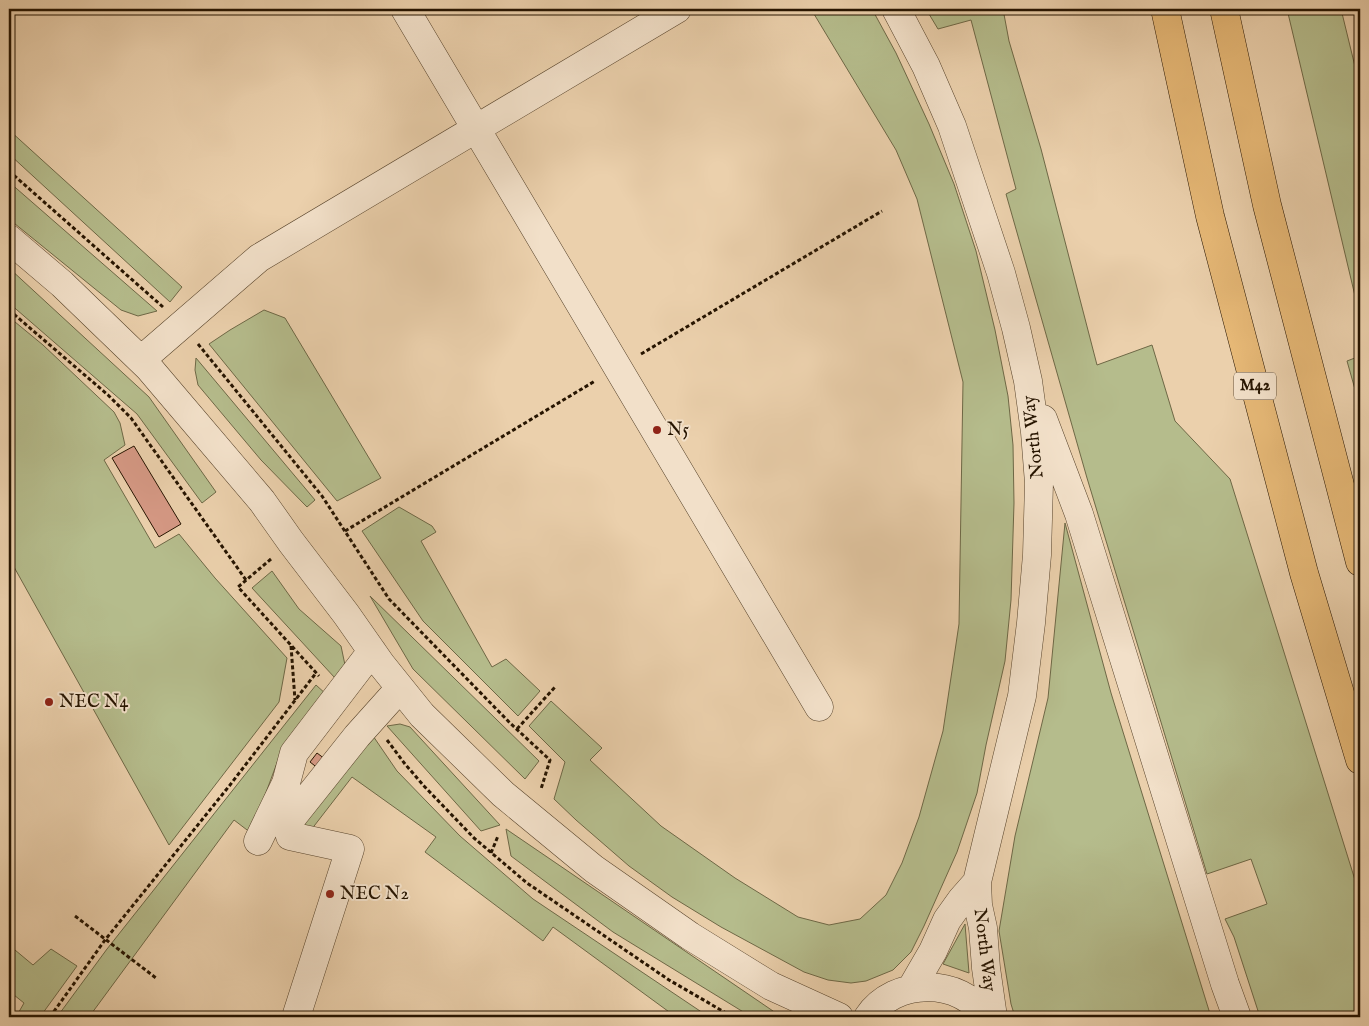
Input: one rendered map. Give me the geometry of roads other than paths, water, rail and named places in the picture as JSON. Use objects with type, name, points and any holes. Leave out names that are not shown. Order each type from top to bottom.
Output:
[{"type":"highway","name":"M42","points":[[1165,9],[1210,216],[1304,573],[1360,760]]},
{"type":"highway","points":[[1224,9],[1267,204],[1360,562]]},
{"type":"street","points":[[405,9],[820,707]]},
{"type":"street","points":[[140,360],[259,258],[676,9]]},
{"type":"street","name":"North Way","points":[[896,9],[926,66],[952,126],[1001,273],[1028,381],[1035,432],[1039,483],[1037,555],[1022,696],[977,882],[978,905],[983,928],[993,1017]]},
{"type":"street","points":[[9,239],[62,284],[149,368],[262,501],[372,651],[422,715],[503,794],[594,869],[690,936],[771,986],[839,1017]]},
{"type":"street","points":[[1028,381],[1079,514],[1237,1017]]},
{"type":"street","points":[[258,842],[286,783],[294,753],[372,651]]},
{"type":"street","points":[[296,1017],[350,849],[290,836],[287,824],[357,736],[400,688]]},
{"type":"street","name":"North Way","points":[[911,989],[947,920],[977,882]]},
{"type":"street","points":[[868,1017],[882,1002],[896,994],[911,989],[931,987],[951,991],[969,1000],[986,1017]]},
{"type":"place","name":"N5","points":[[657,430]]},
{"type":"place","name":"NEC N4","points":[[49,702]]},
{"type":"place","name":"NEC N2","points":[[330,894]]}]
